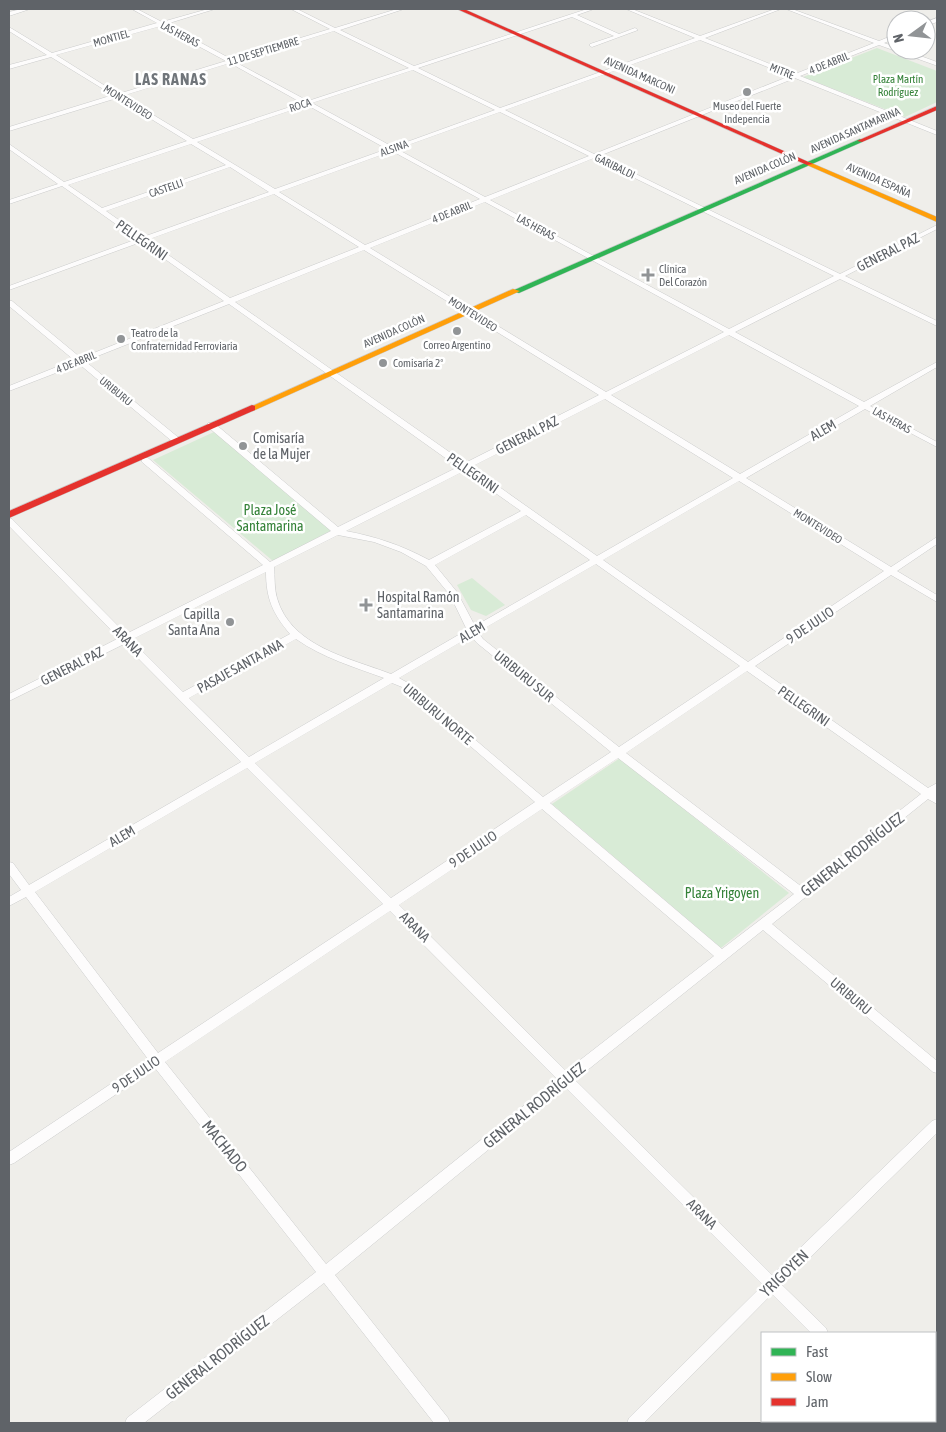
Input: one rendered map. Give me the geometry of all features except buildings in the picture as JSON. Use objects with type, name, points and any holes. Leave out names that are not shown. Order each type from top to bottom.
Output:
[{"type":"main road","name":"AVENIDA MARCONI","points":[[460,9],[810,164]]},
{"type":"main road","name":"AVENIDA SANTAMARINA","points":[[810,164],[937,108]]},
{"type":"main road","name":"AVENIDA COLÓN","points":[[9,521],[145,460],[213,427],[810,164]]},
{"type":"main road","name":"AVENIDA ESPAÑA","points":[[810,164],[937,220]]},
{"type":"main road","name":"AVENIDA COLÓN","points":[[9,515],[176,440],[213,427]]},
{"type":"street","points":[[9,14],[27,9]]},
{"type":"street","name":"LAS HERAS","points":[[134,9],[937,445]]},
{"type":"street","name":"MONTIEL","points":[[9,67],[213,9]]},
{"type":"street","name":"GARIBALDI","points":[[293,9],[937,324]]},
{"type":"street","name":"11 DE SEPTIEMBRE","points":[[9,129],[402,9]]},
{"type":"street","name":"ROCA","points":[[9,202],[591,9]]},
{"type":"street","name":"MITRE","points":[[628,9],[937,133]]},
{"type":"street","name":"ALSINA","points":[[9,288],[779,9]]},
{"type":"street","points":[[788,9],[886,45]]},
{"type":"street","points":[[572,15],[618,36]]},
{"type":"street","name":"MONTEVIDEO","points":[[9,29],[937,599]]},
{"type":"street","points":[[592,45],[635,30]]},
{"type":"street","name":"4 DE ABRIL","points":[[9,389],[886,40]]},
{"type":"street","name":"PELLEGRINI","points":[[9,146],[748,666],[934,793]]},
{"type":"street","name":"CASTELLI","points":[[101,211],[231,165]]},
{"type":"street","name":"GENERAL PAZ","points":[[9,698],[937,227]]},
{"type":"street","name":"URIBURU","points":[[9,303],[176,440]]},
{"type":"street","name":"ALEM","points":[[9,902],[392,678],[937,364]]},
{"type":"street","name":"URIBURU SUR","points":[[213,427],[338,532],[376,540],[404,550],[429,564],[454,594],[473,632],[480,641],[618,752],[801,894]]},
{"type":"street","points":[[145,460],[270,566]]},
{"type":"street","points":[[429,564],[527,511]]},
{"type":"street","name":"ARANA","points":[[9,521],[182,697],[821,1332]]},
{"type":"street","name":"9 DE JULIO","points":[[9,1159],[937,540]]},
{"type":"street","name":"URIBURU NORTE","points":[[270,566],[273,600],[281,616],[297,635],[309,645],[326,653],[392,678],[405,685],[722,956]]},
{"type":"street","name":"PASAJE SANTA ANA","points":[[182,697],[297,635]]},
{"type":"street","name":"GENERAL RODRÍGUEZ","points":[[132,1423],[326,1273],[566,1078],[801,894],[934,793]]},
{"type":"street","name":"MACHADO","points":[[9,866],[156,1061],[444,1423]]},
{"type":"street","name":"URIBURU","points":[[764,924],[937,1068]]},
{"type":"street","name":"YRIGOYEN","points":[[634,1423],[773,1284],[937,1125]]},
{"type":"green space","name":"Plaza Martín Rodríguez","points":[[877,48],[886,51],[886,60],[908,60],[937,71],[937,102],[905,117],[803,77]]},
{"type":"green space","name":"Plaza José Santamarina","points":[[214,432],[332,530],[273,561],[153,460]]},
{"type":"green space","points":[[472,578],[505,605],[486,616],[471,610],[457,585]]},
{"type":"green space","name":"Plaza Yrigoyen","points":[[620,758],[789,893],[721,948],[552,804]]},
{"type":"traffic: fast","points":[[516,291],[860,141]]},
{"type":"traffic: slow","points":[[809,164],[937,220]]},
{"type":"traffic: slow","points":[[252,408],[516,291]]},
{"type":"traffic: jam","points":[[460,9],[809,164]]},
{"type":"traffic: jam","points":[[860,141],[937,108]]},
{"type":"traffic: jam","points":[[9,515],[252,408]]},
{"type":"place","name":"Museo del Fuerte Indepencia","points":[[747,92]]},
{"type":"place","name":"Clínica Del Corazón","points":[[648,275]]},
{"type":"place","name":"Correo Argentino","points":[[457,331]]},
{"type":"place","name":"Teatro de la Confraternidad Ferroviaria","points":[[121,339]]},
{"type":"place","name":"Comisaría 2º","points":[[383,363]]},
{"type":"place","name":"Comisaría de la Mujer","points":[[243,446]]},
{"type":"place","name":"Hospital Ramón Santamarina","points":[[366,605]]},
{"type":"place","name":"Capilla Santa Ana","points":[[230,622]]},
{"type":"district","name":"LAS RANAS","points":[[171,79]]}]
